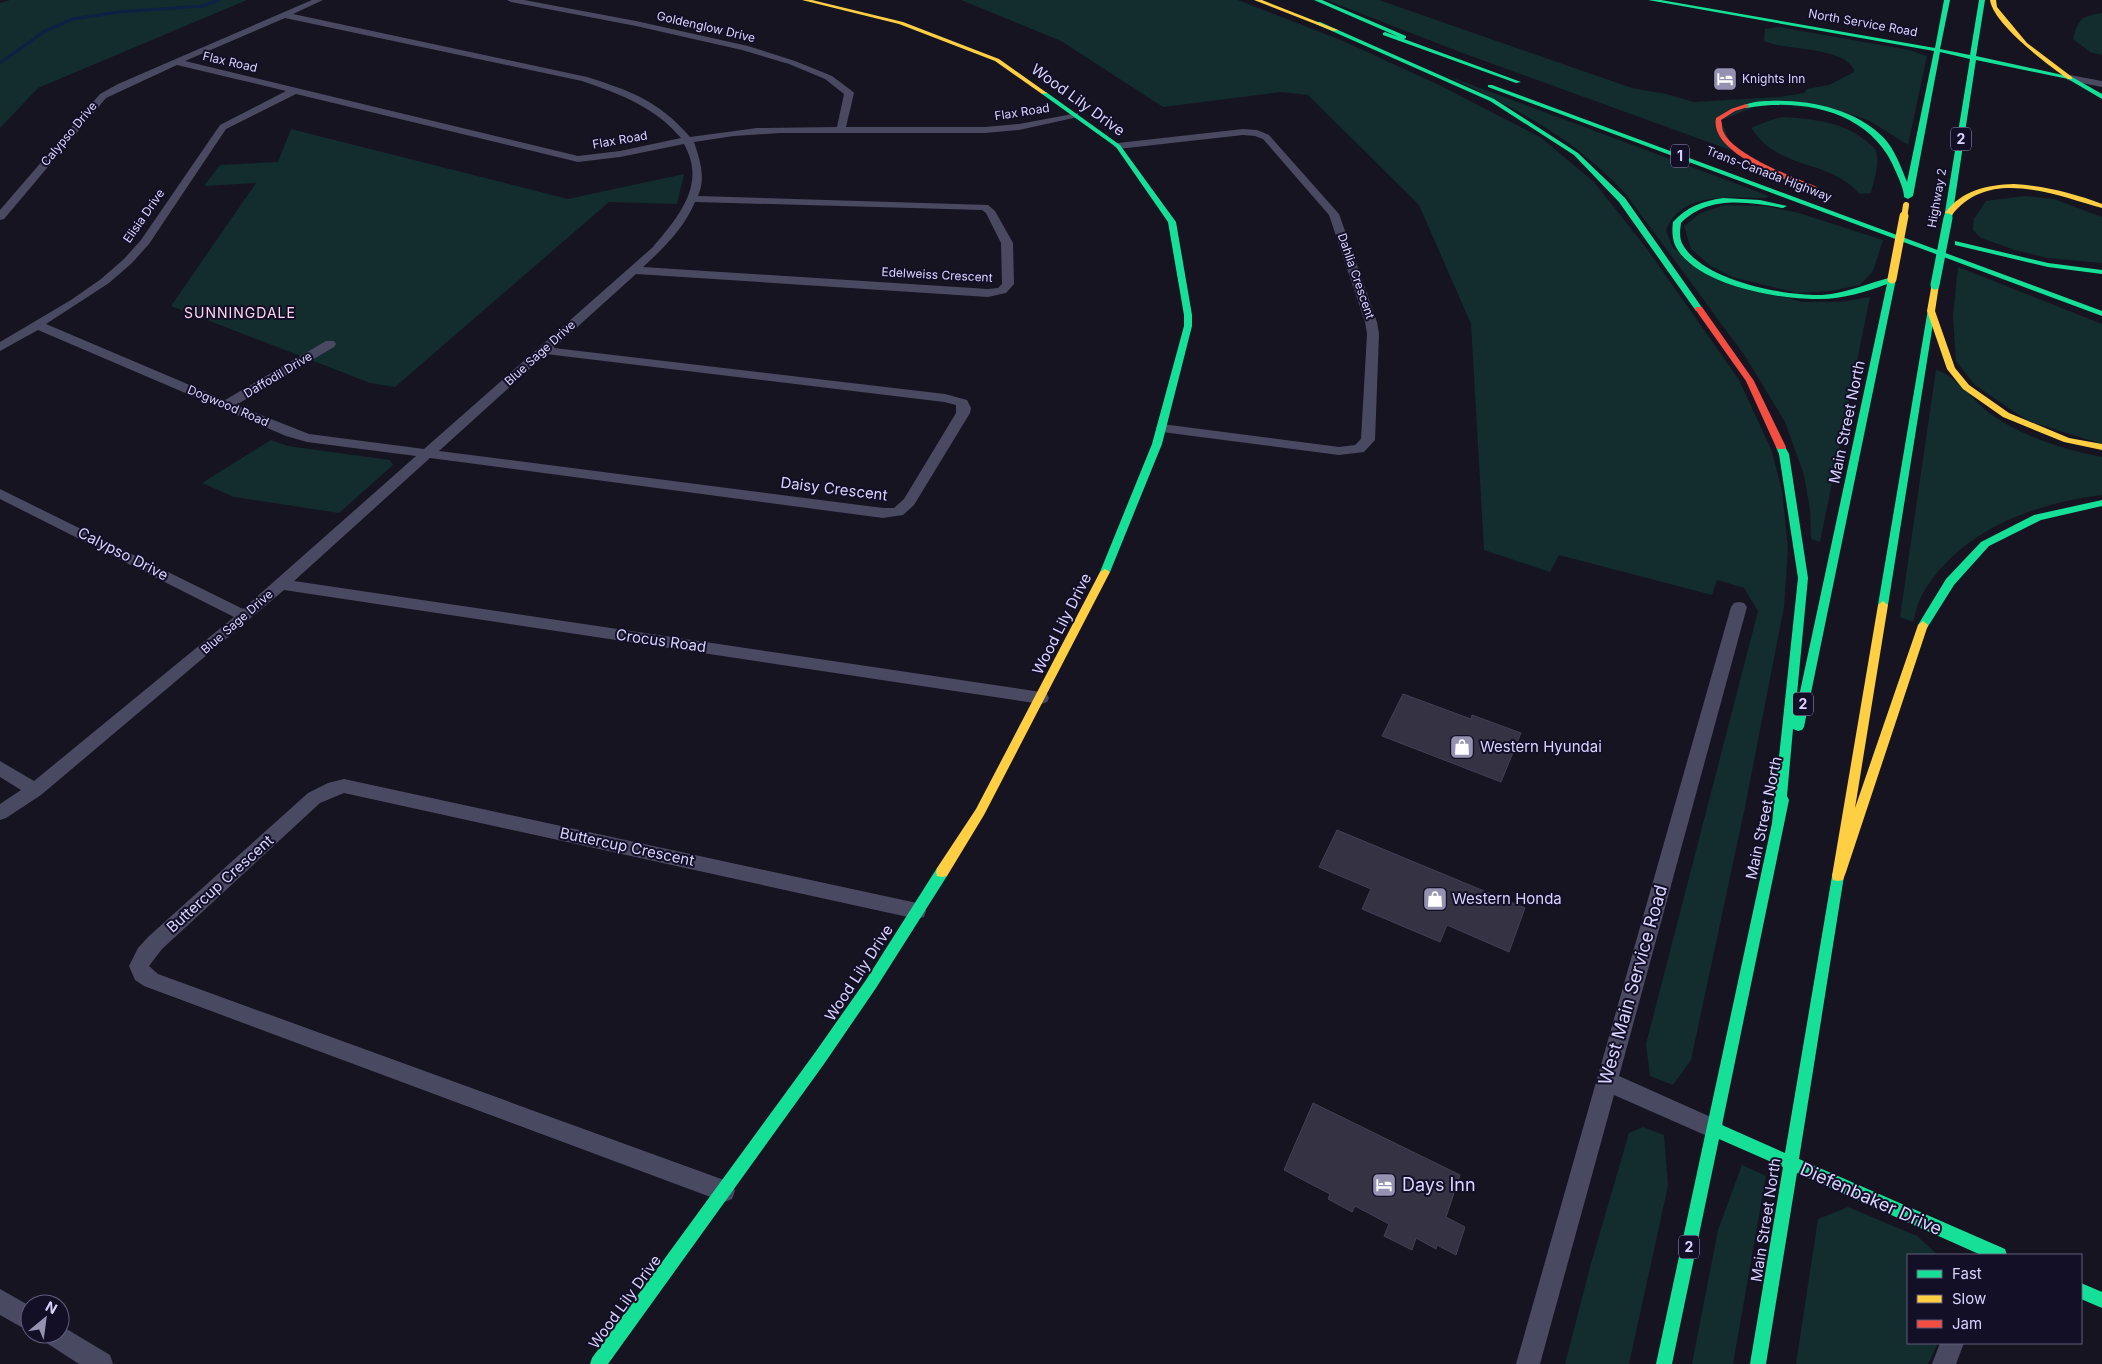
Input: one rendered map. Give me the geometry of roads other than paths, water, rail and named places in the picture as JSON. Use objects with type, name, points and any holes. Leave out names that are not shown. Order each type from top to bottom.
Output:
[{"type":"main road","name":"Wood Lily Drive","points":[[598,1364],[824,1052],[980,812],[1102,580],[1139,491],[1162,428],[1188,326],[1188,314],[1172,222],[1118,146],[997,60],[901,23],[805,0]]},
{"type":"main road","name":"Trans-Canada Highway","points":[[1257,0],[2102,314]]},
{"type":"main road","points":[[1318,0],[1458,61]]},
{"type":"main road","name":"North Service Road","points":[[1651,0],[1937,50],[2070,78]]},
{"type":"main road","name":"Highway 2","points":[[1892,279],[1947,0]]},
{"type":"main road","name":"Highway 2","points":[[1931,311],[1982,0]]},
{"type":"main road","points":[[1993,0],[1994,7],[2025,44],[2070,78],[2102,97]]},
{"type":"main road","points":[[1302,3],[1532,87]]},
{"type":"main road","points":[[1318,23],[1492,100],[1576,154],[1622,200],[1750,381],[1784,454],[1802,578],[1778,824]]},
{"type":"main road","name":"Trans-Canada Highway","points":[[1726,158],[1827,194],[1750,158],[1722,135],[1718,120],[1724,114],[1747,104],[1765,102],[1806,105],[1843,115],[1874,131],[1890,152],[1907,200]]},
{"type":"main road","points":[[1948,216],[1961,199],[1975,192],[1996,187],[2038,188],[2072,195],[2102,206]]},
{"type":"main road","points":[[1862,224],[1780,205],[1740,201],[1711,204],[1689,211],[1677,222],[1675,235],[1681,248],[1698,264],[1730,280],[1762,291],[1809,297],[1834,296],[1869,290],[1892,279]]},
{"type":"main road","points":[[1893,218],[1912,225]]},
{"type":"main road","points":[[1930,232],[2057,278]]},
{"type":"main road","points":[[1958,242],[2045,265],[2102,272]]},
{"type":"main road","name":"Main Street North","points":[[1664,1364],[1892,279]]},
{"type":"main road","points":[[2057,297],[2102,318]]},
{"type":"main road","points":[[1931,311],[1951,369],[1966,386],[2006,415],[2067,440],[2102,447]]},
{"type":"main road","name":"Main Street North","points":[[1758,1364],[1931,311]]},
{"type":"main road","points":[[1840,872],[1923,625],[1950,582],[1985,544],[2038,517],[2102,503]]},
{"type":"main road","name":"Diefenbaker Drive","points":[[1714,1129],[1992,1254]]},
{"type":"main road","points":[[2082,1291],[2102,1300]]},
{"type":"street","name":"Calypso Drive","points":[[0,217],[103,96],[319,0]]},
{"type":"street","name":"Goldenglow Drive","points":[[511,0],[702,37],[808,67],[843,86],[849,93],[841,130]]},
{"type":"street","name":"Blue Sage Drive","points":[[0,813],[35,790],[245,616],[428,454],[671,235],[693,199],[698,173],[697,163],[689,140],[673,120],[631,94],[607,86],[285,14]]},
{"type":"street","name":"Flax Road","points":[[177,62],[578,159],[601,158],[689,140],[763,130],[1002,129],[1075,116]]},
{"type":"street","points":[[2070,78],[2102,84]]},
{"type":"street","name":"Elisia Drive","points":[[0,347],[98,285],[133,256],[145,242],[223,127],[296,90]]},
{"type":"street","name":"Dahlia Crescent","points":[[1118,146],[1243,132],[1257,133],[1266,137],[1334,214],[1373,328],[1368,440],[1359,449],[1339,451],[1162,428]]},
{"type":"street","name":"Edelweiss Crescent","points":[[634,270],[988,293],[1002,291],[1008,284],[1007,243],[990,211],[984,207],[693,199]]},
{"type":"street","name":"Dogwood Road","points":[[37,325],[299,436],[428,454]]},
{"type":"street","name":"Daffodil Drive","points":[[226,405],[330,344]]},
{"type":"street","name":"Daisy Crescent","points":[[428,454],[890,513],[898,512],[909,502],[964,408],[962,403],[945,398],[543,350]]},
{"type":"street","name":"Calypso Drive","points":[[0,493],[245,616]]},
{"type":"street","name":"Crocus Road","points":[[280,584],[1041,698]]},
{"type":"street","name":"West Main Service Road","points":[[1528,1364],[1739,607]]},
{"type":"street","points":[[0,768],[35,790]]},
{"type":"street","name":"Buttercup Crescent","points":[[724,1191],[151,980],[142,974],[139,966],[145,954],[155,942],[314,798],[334,788],[344,786],[917,911]]},
{"type":"street","name":"Diefenbaker Drive","points":[[1606,1082],[1714,1129]]},
{"type":"street","points":[[0,1301],[20,1314]]},
{"type":"street","points":[[69,1344],[101,1364]]},
{"type":"street","points":[[1944,1364],[1952,1344]]},
{"type":"waterway","points":[[0,63],[45,31],[73,19],[118,12],[203,6],[219,0]]},
{"type":"place","name":"Knights Inn","points":[[1725,79]]},
{"type":"place","name":"Western Hyundai","points":[[1462,747]]},
{"type":"place","name":"Western Honda","points":[[1435,899]]},
{"type":"place","name":"Days Inn","points":[[1384,1185]]},
{"type":"district","name":"SUNNINGDALE","points":[[240,313]]}]
